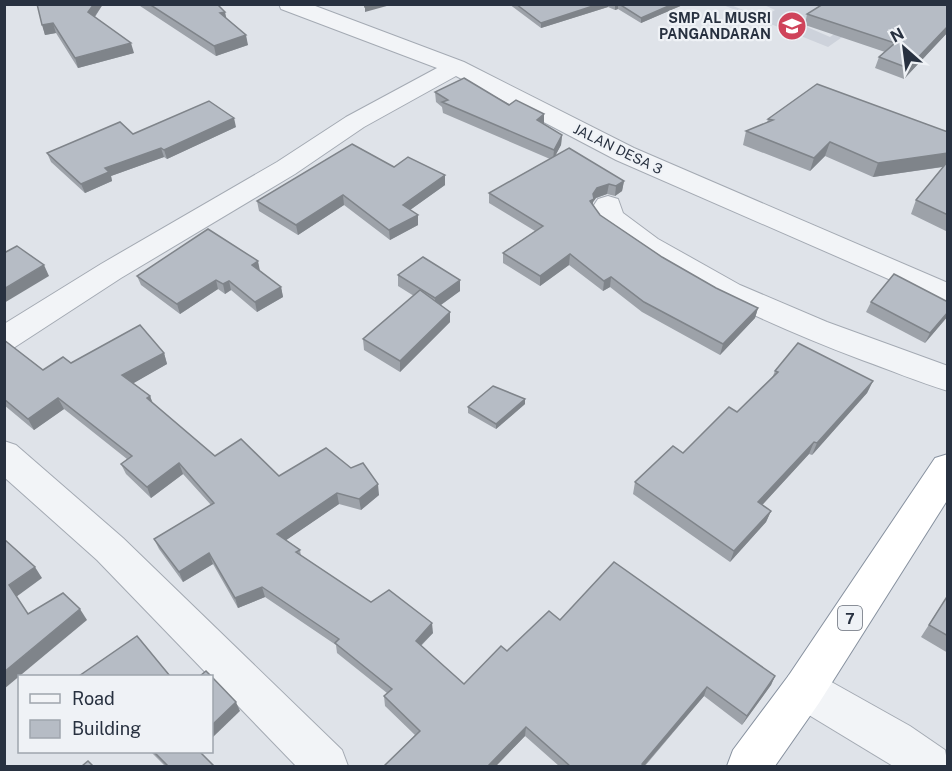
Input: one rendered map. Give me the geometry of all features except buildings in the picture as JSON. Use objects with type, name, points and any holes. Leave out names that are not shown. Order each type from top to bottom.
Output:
[{"type":"highway","name":"7","points":[[748,766],[804,689],[948,468]]},
{"type":"street","name":"JALAN DESA 3","points":[[289,4],[456,67],[625,154],[948,295]]},
{"type":"street","points":[[4,339],[111,271],[286,168],[355,122],[456,67]]},
{"type":"street","points":[[608,205],[610,217],[628,232],[684,268],[770,312],[948,379]]},
{"type":"street","points":[[4,455],[110,549],[326,766]]},
{"type":"street","points":[[804,689],[895,741],[929,766]]},
{"type":"shaded area","name":"SMP AL MUSRI PANGANDARAN","points":[[723,5],[731,5],[762,18],[775,10],[764,5],[888,5],[828,47]],"holes":[[[825,15],[848,24],[830,37],[807,27]]]},
{"type":"place","name":"SMP AL MUSRI PANGANDARAN","points":[[792,26]]}]
